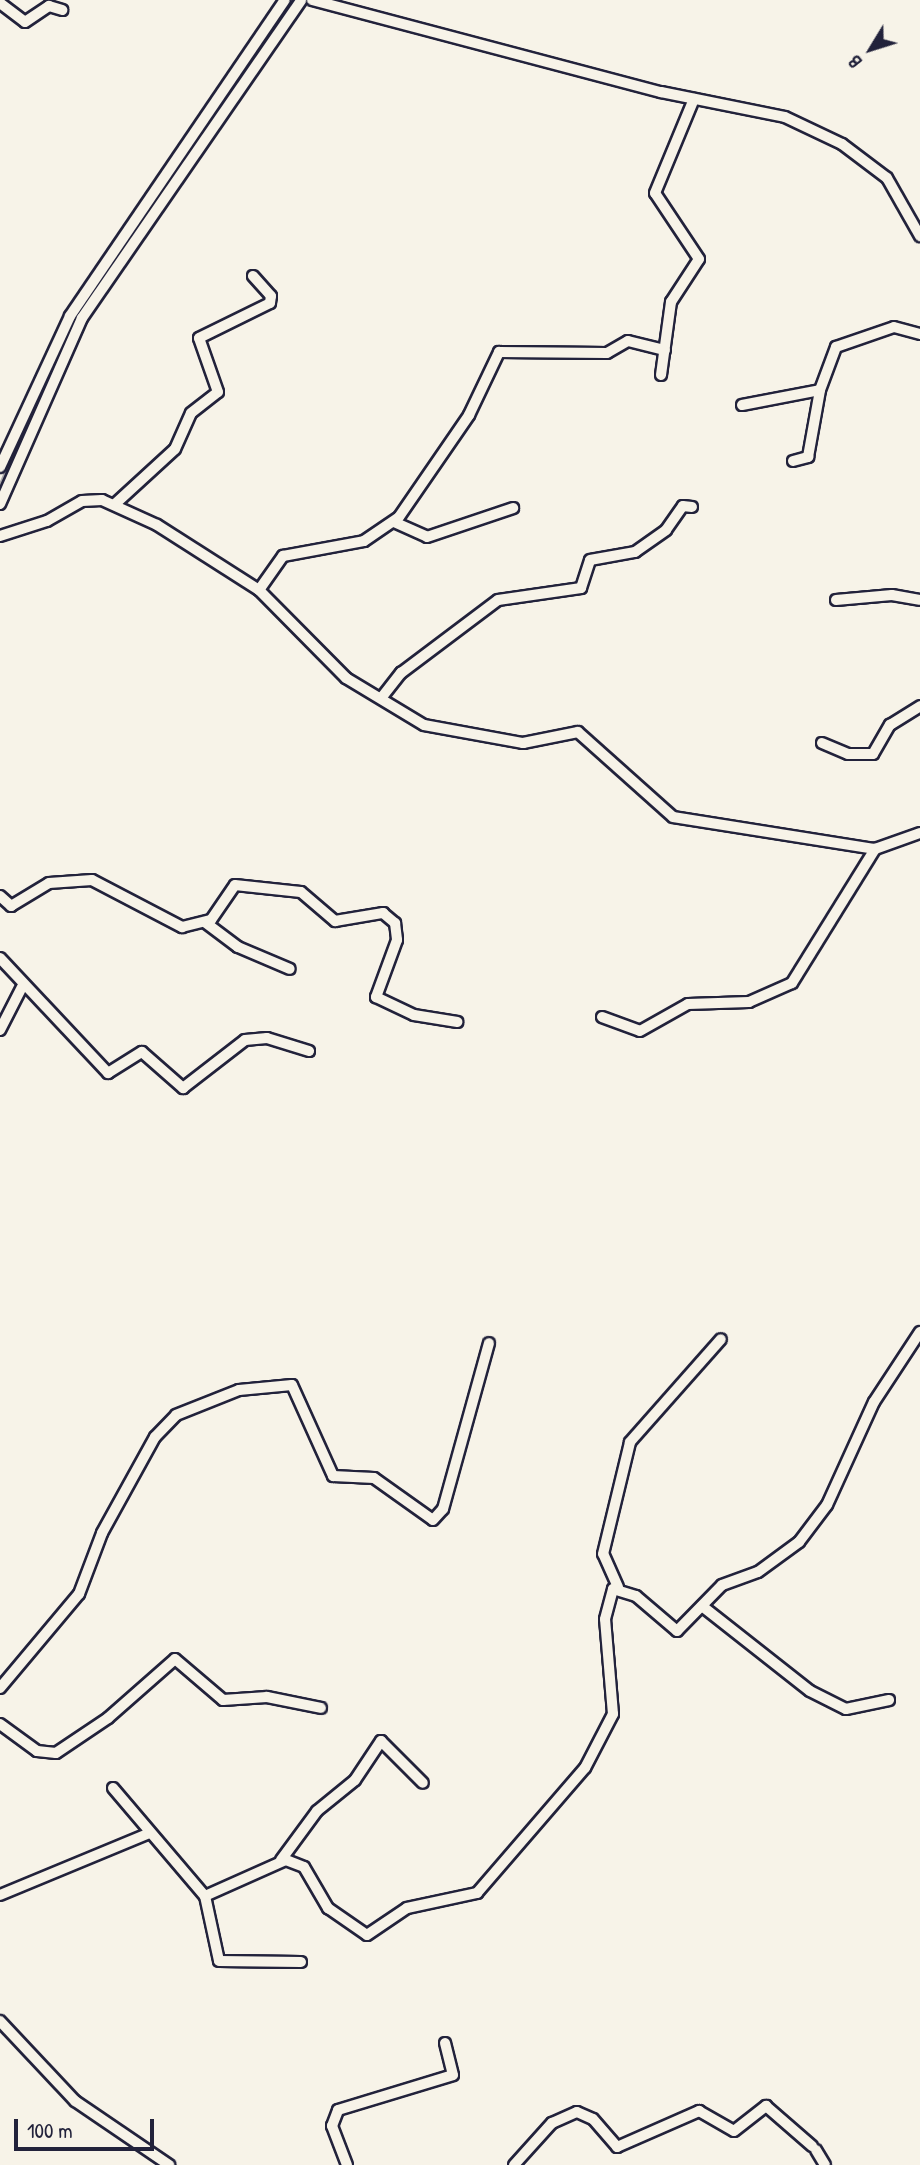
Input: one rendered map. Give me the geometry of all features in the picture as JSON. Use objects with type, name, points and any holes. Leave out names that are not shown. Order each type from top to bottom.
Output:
[{"type":"street","points":[[0,467],[70,316],[285,0]]},
{"type":"street","points":[[0,504],[82,318],[301,0]]},
{"type":"street","points":[[312,0],[694,99],[773,112],[842,144],[895,186],[920,236]]},
{"type":"street","points":[[0,3],[25,22],[49,6],[62,10]]},
{"type":"street","points":[[661,375],[671,302],[699,255],[655,193],[694,99]]},
{"type":"street","points":[[116,504],[175,449],[191,413],[218,392],[199,338],[270,303],[271,296],[253,276]]},
{"type":"street","points":[[793,461],[808,457],[820,390],[836,347],[894,327],[920,334]]},
{"type":"street","points":[[259,590],[283,556],[363,541],[394,522],[469,415],[499,352],[607,353],[628,341],[666,350]]},
{"type":"street","points":[[742,405],[820,390]]},
{"type":"street","points":[[0,536],[39,525],[86,499],[116,504],[259,590],[339,672],[434,729],[471,730],[523,743],[578,732],[673,817],[875,849],[920,833]]},
{"type":"street","points":[[382,697],[401,673],[498,600],[581,587],[590,560],[635,552],[666,530],[682,506],[692,507]]},
{"type":"street","points":[[394,522],[427,537],[513,508]]},
{"type":"street","points":[[836,600],[892,595],[920,600]]},
{"type":"street","points":[[822,743],[873,754],[890,725],[920,706]]},
{"type":"street","points":[[602,1017],[640,1031],[688,1004],[749,1002],[792,984],[875,849]]},
{"type":"street","points":[[0,897],[11,906],[49,883],[92,880],[168,924],[206,923],[238,947],[290,969]]},
{"type":"street","points":[[206,923],[235,885],[301,892],[335,921],[383,913],[395,923],[397,940],[375,986],[376,997],[414,1015],[457,1022]]},
{"type":"street","points":[[0,958],[22,986],[108,1073],[142,1052],[183,1088],[245,1040],[268,1038],[309,1051]]},
{"type":"street","points":[[0,1030],[22,986]]},
{"type":"street","points":[[721,1339],[630,1442],[603,1554],[618,1587],[672,1631],[683,1629],[722,1585],[758,1572],[807,1534],[874,1402],[920,1332]]},
{"type":"street","points":[[0,1689],[79,1594],[102,1533],[155,1437],[176,1415],[239,1390],[292,1385],[333,1476],[373,1478],[433,1520],[443,1508],[489,1343]]},
{"type":"street","points":[[281,1860],[304,1867],[323,1902],[362,1935],[407,1908],[486,1887],[585,1768],[613,1714],[605,1619],[609,1594],[618,1587]]},
{"type":"street","points":[[702,1606],[810,1691],[846,1709],[889,1700]]},
{"type":"street","points":[[0,1724],[37,1751],[56,1752],[108,1718],[174,1659],[232,1703],[267,1697],[321,1708]]},
{"type":"street","points":[[205,1896],[281,1860],[317,1811],[355,1780],[381,1741],[423,1783]]},
{"type":"street","points":[[113,1788],[205,1896],[219,1961],[301,1962]]},
{"type":"street","points":[[0,1895],[150,1833]]},
{"type":"street","points":[[0,2021],[75,2101],[169,2165]]},
{"type":"street","points":[[347,2165],[332,2126],[338,2110],[453,2075],[445,2043]]},
{"type":"street","points":[[514,2165],[552,2123],[577,2112],[593,2119],[617,2147],[699,2111],[734,2131],[766,2105],[814,2148],[825,2165]]},
{"type":"waterway","points":[[201,133],[293,0]]},
{"type":"waterway","points":[[0,484],[18,441]]}]
